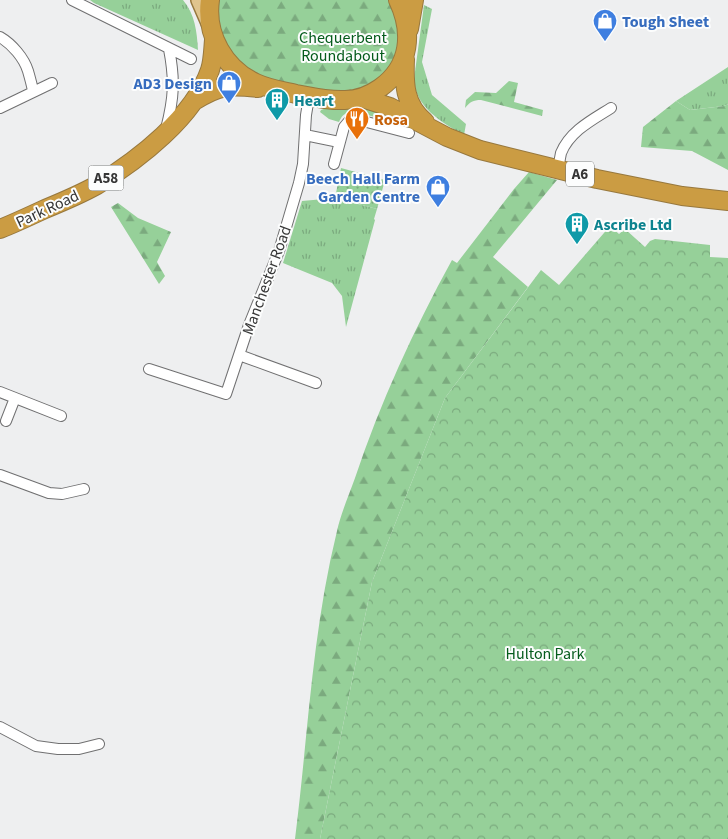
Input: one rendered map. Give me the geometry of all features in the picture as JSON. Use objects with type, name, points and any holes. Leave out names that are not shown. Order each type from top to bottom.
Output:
[{"type":"highway","name":"A58","points":[[210,0],[212,32],[225,59],[234,69],[257,84],[276,90],[330,100],[362,98],[388,82],[397,72],[406,47],[414,0]]},
{"type":"highway","points":[[398,0],[405,22],[406,47]]},
{"type":"highway","name":"Park Road","points":[[0,229],[65,201],[96,185],[132,161],[166,133],[194,101],[210,72],[213,60],[212,32]]},
{"type":"highway","name":"A6","points":[[406,47],[404,82],[409,102],[420,118],[435,131]]},
{"type":"highway","name":"Park Road","points":[[194,101],[214,90],[232,86],[276,90]]},
{"type":"highway","name":"A6","points":[[362,98],[390,107],[447,137],[480,150],[682,196],[728,201]]},
{"type":"main road","points":[[199,0],[212,32]]},
{"type":"street","points":[[76,1],[191,59]]},
{"type":"street","points":[[0,37],[10,44],[23,61],[28,70],[33,92]]},
{"type":"street","points":[[166,133],[174,81],[169,48]]},
{"type":"street","points":[[0,108],[52,83]]},
{"type":"street","name":"Manchester Road","points":[[149,369],[226,394],[248,324],[279,251],[299,183],[303,164],[309,97]]},
{"type":"street","points":[[558,169],[561,154],[567,143],[579,129],[611,108]]},
{"type":"street","points":[[334,164],[344,126],[349,121],[359,120],[409,133]]},
{"type":"street","points":[[305,134],[339,142]]},
{"type":"street","points":[[239,355],[316,383]]},
{"type":"street","points":[[0,392],[62,416]]},
{"type":"street","points":[[6,421],[15,398]]},
{"type":"street","points":[[0,475],[48,493],[62,494],[84,489]]},
{"type":"street","points":[[0,727],[36,746],[79,749],[100,744]]},
{"type":"green space","points":[[90,0],[183,0],[193,17],[198,50],[94,3]]},
{"type":"green space","name":"Chequerbent Roundabout","points":[[217,0],[389,0],[395,11],[400,39],[398,54],[383,77],[359,91],[330,93],[278,82],[248,70],[225,45],[218,23]]},
{"type":"green space","points":[[424,5],[432,9],[422,62],[432,95],[466,124],[464,135],[431,113],[424,106],[415,89],[414,79]]},
{"type":"green space","points":[[728,67],[728,104],[690,110],[676,101]]},
{"type":"green space","points":[[509,81],[518,83],[514,102],[543,110],[542,116],[481,100],[468,104],[465,108],[466,100],[475,92],[496,93]]},
{"type":"green space","points":[[676,101],[690,110],[728,104],[728,170],[692,151],[641,147],[643,127]]},
{"type":"green space","points":[[360,106],[392,115],[390,121],[351,112],[344,115],[339,122],[329,119],[320,112],[326,108]]},
{"type":"green space","points":[[341,168],[385,180],[377,209],[335,198]]},
{"type":"green space","points":[[529,172],[557,180],[493,257],[528,287],[445,398],[372,582],[320,839],[295,839],[316,646],[329,569],[343,511],[375,422],[424,313],[452,260],[457,263]]},
{"type":"green space","points":[[335,198],[377,209],[346,327],[342,296],[332,283],[283,263],[302,201]]},
{"type":"green space","points":[[118,203],[138,218],[171,232],[157,262],[165,276],[159,284],[111,207]]},
{"type":"green space","name":"Hulton Park","points":[[610,226],[619,234],[625,229],[645,247],[650,241],[655,239],[710,245],[710,257],[728,258],[728,839],[320,839],[372,582],[445,398],[541,270],[559,285]]},
{"type":"place","name":"Tough Sheet","points":[[605,42]]},
{"type":"place","name":"AD3 Design","points":[[229,104]]},
{"type":"place","name":"Heart","points":[[277,121]]},
{"type":"place","name":"Rosa","points":[[357,140]]},
{"type":"place","name":"Beech Hall Farm Garden Centre","points":[[438,208]]},
{"type":"place","name":"Ascribe Ltd","points":[[577,245]]}]
